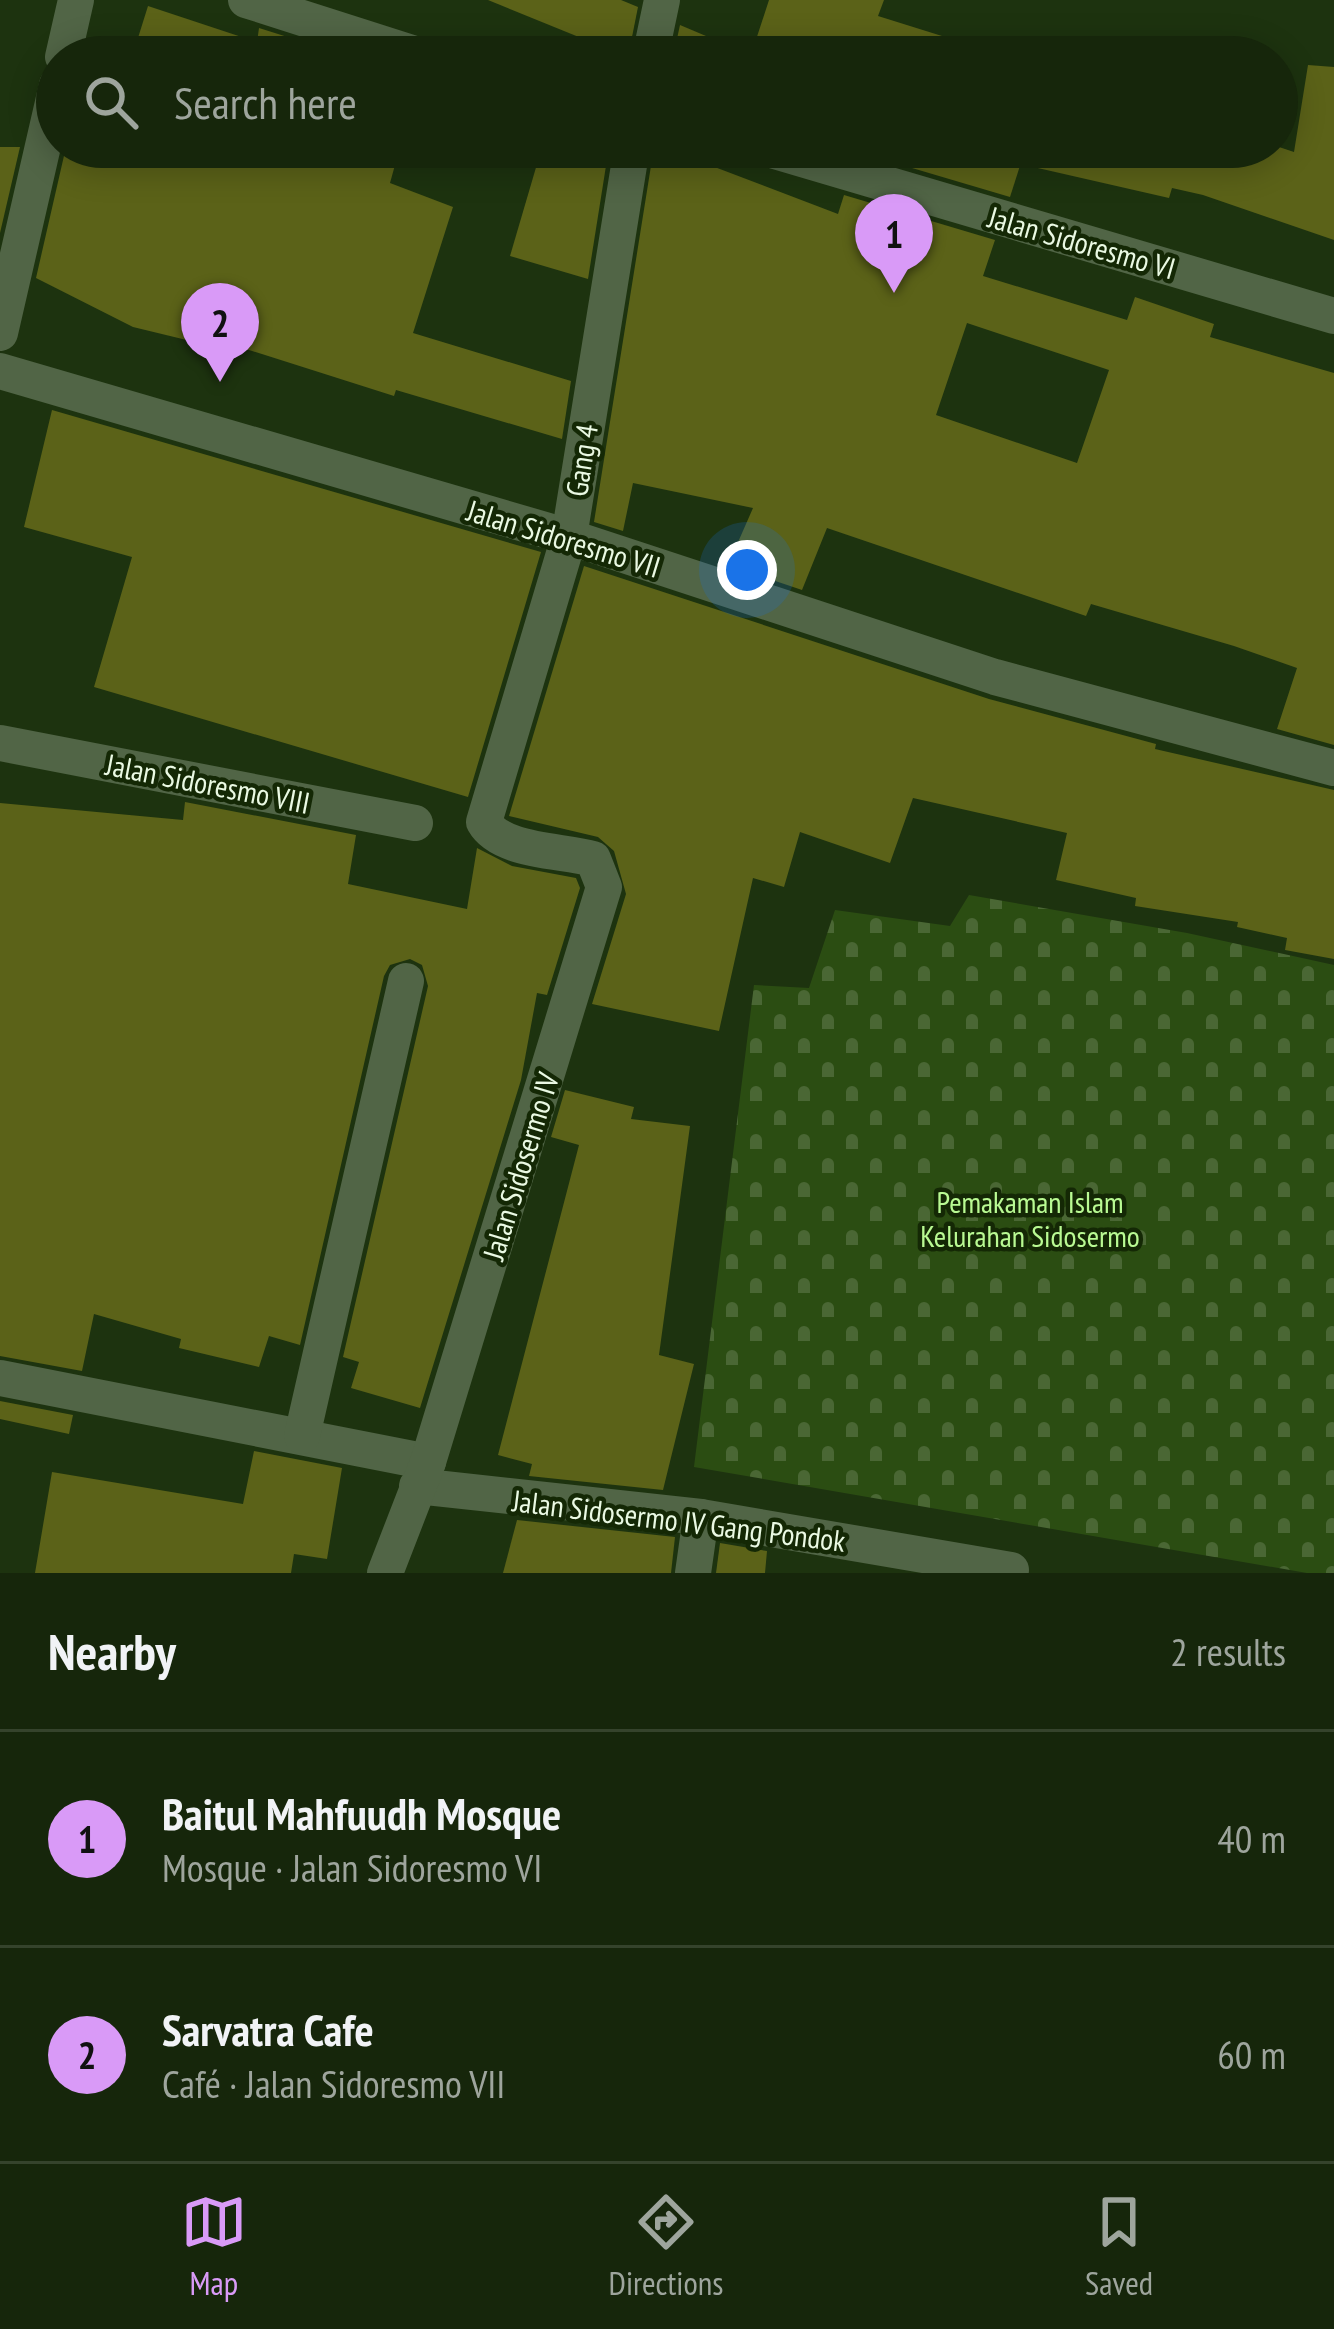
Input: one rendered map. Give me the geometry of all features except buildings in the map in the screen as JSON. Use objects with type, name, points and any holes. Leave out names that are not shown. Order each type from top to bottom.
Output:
[{"type":"street","points":[[68,36],[76,0]]},
{"type":"street","points":[[246,0],[358,36]]},
{"type":"street","points":[[654,36],[662,0]]},
{"type":"street","points":[[0,334],[38,168]]},
{"type":"street","name":"Gang 4","points":[[491,833],[484,822],[569,538],[629,168]]},
{"type":"street","name":"Jalan Sidoresmo VI","points":[[832,168],[1334,316]]},
{"type":"street","name":"Jalan Sidoresmo VII","points":[[0,371],[569,538],[994,677],[1334,767]]},
{"type":"street","name":"Jalan Sidoresmo VIII","points":[[0,743],[415,823]]},
{"type":"street","name":"Jalan Sidosermo IV","points":[[385,1573],[422,1474],[604,887],[593,859],[491,833]]},
{"type":"street","points":[[302,1436],[406,982]]},
{"type":"street","name":"Jalan Sidosermo IV Gang Pondok","points":[[0,1378],[302,1436],[422,1474],[1011,1570]]},
{"type":"street","points":[[692,1573],[701,1517]]},
{"type":"green space","name":"Pemakaman Islam Kelurahan Sidosermo","points":[[969,895],[1187,933],[1334,965],[1334,1573],[1307,1573],[694,1467],[754,985],[809,988],[835,910],[950,926]]},
{"type":"place","name":"Baitul Mahfuudh Mosque","points":[[894,293]]},
{"type":"place","name":"Sarvatra Cafe","points":[[220,382]]}]
